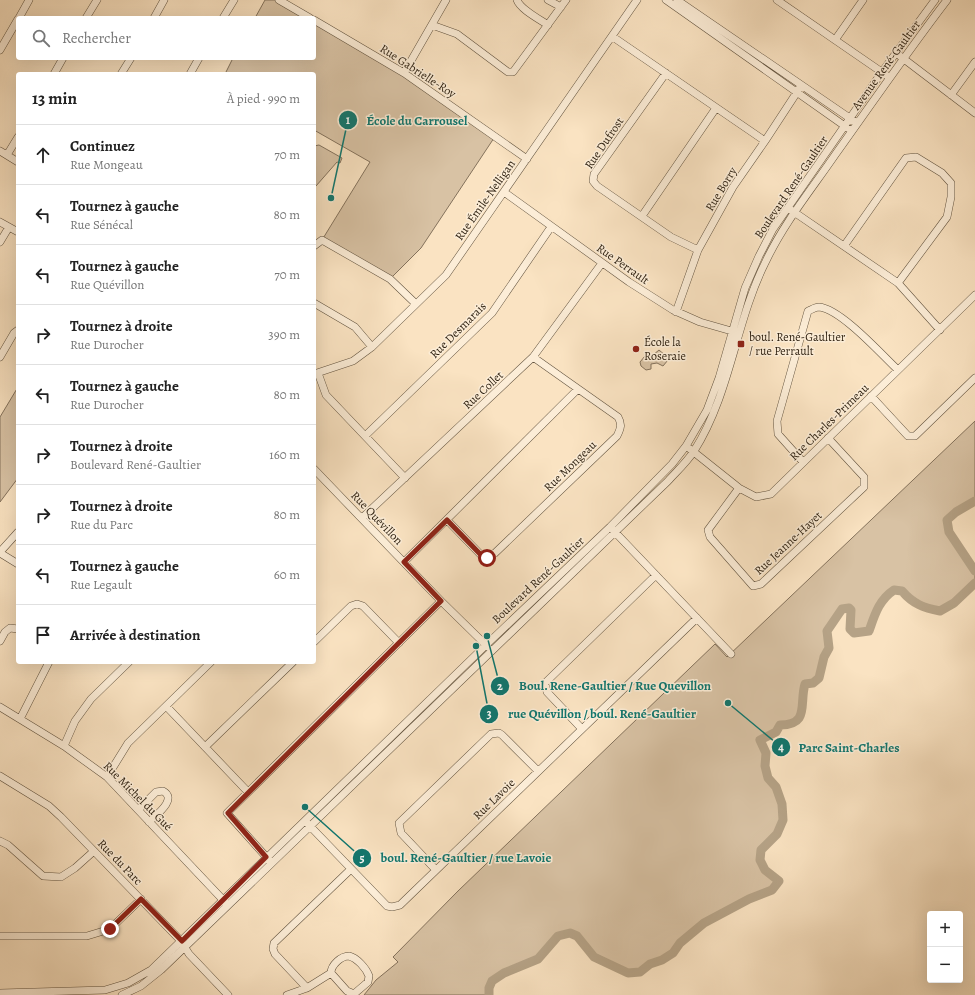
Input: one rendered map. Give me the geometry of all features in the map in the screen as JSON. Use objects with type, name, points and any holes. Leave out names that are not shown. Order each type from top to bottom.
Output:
[{"type":"street","points":[[19,16],[29,0]]},
{"type":"street","points":[[87,16],[97,0]]},
{"type":"street","points":[[155,16],[164,0]]},
{"type":"street","points":[[224,16],[234,0]]},
{"type":"street","points":[[280,0],[307,16]]},
{"type":"street","points":[[404,73],[446,0]]},
{"type":"street","points":[[517,0],[520,7],[531,12],[548,25]]},
{"type":"street","points":[[548,0],[561,7]]},
{"type":"street","points":[[432,25],[456,34],[508,72],[513,72],[517,70],[566,0]]},
{"type":"street","name":"Rue Émile-Nelligan","points":[[316,373],[353,361],[372,347],[446,275],[613,37],[637,0]]},
{"type":"street","points":[[666,0],[799,89],[858,124]]},
{"type":"street","points":[[677,0],[799,89],[845,127],[852,131]]},
{"type":"street","points":[[777,0],[890,78]]},
{"type":"street","points":[[787,6],[791,0]]},
{"type":"street","points":[[835,40],[863,0]]},
{"type":"street","name":"Avenue René-Gaultier","points":[[850,119],[882,72],[935,0]]},
{"type":"street","name":"Avenue René-Gaultier","points":[[858,124],[944,1]]},
{"type":"street","name":"Rue Gabrielle-Roy","points":[[316,21],[404,73],[527,159]]},
{"type":"street","points":[[0,50],[16,22]]},
{"type":"street","points":[[613,37],[765,141]]},
{"type":"street","points":[[896,54],[975,113]]},
{"type":"street","points":[[55,72],[62,60]]},
{"type":"street","points":[[122,72],[130,60]]},
{"type":"street","points":[[191,72],[199,60]]},
{"type":"street","points":[[951,95],[975,62]]},
{"type":"street","name":"Rue Dufrost","points":[[666,73],[594,174],[593,180],[597,186],[671,237],[698,250]]},
{"type":"street","name":"Rue Borry","points":[[676,312],[698,250],[733,187],[799,89]]},
{"type":"street","points":[[642,216],[716,108]]},
{"type":"street","name":"Boulevard René-Gaultier","points":[[0,994],[105,990],[117,987],[152,970],[183,943],[308,823],[492,651],[613,530],[672,464],[686,446],[707,410],[719,378],[745,288],[759,256],[788,208],[850,119]]},
{"type":"street","name":"Boulevard René-Gaultier","points":[[308,823],[486,645],[668,481],[694,451],[714,413],[725,383],[752,293],[765,262],[795,212],[858,124]]},
{"type":"street","points":[[7,155],[16,139]]},
{"type":"street","points":[[0,151],[16,161]]},
{"type":"street","points":[[844,246],[906,158],[916,157],[942,173],[951,183],[951,197],[947,217],[898,283]]},
{"type":"street","name":"Rue Perrault","points":[[504,192],[602,262],[676,312],[700,322],[740,334]]},
{"type":"street","points":[[788,208],[898,283],[940,330]]},
{"type":"street","points":[[0,222],[16,231]]},
{"type":"street","name":"Rue Desmarais","points":[[365,436],[492,313],[551,226]]},
{"type":"street","points":[[0,242],[9,227]]},
{"type":"street","points":[[316,244],[322,240],[390,279],[416,304]]},
{"type":"street","name":"Rue Collet","points":[[362,518],[533,357],[602,262]]},
{"type":"street","name":"Rue Charles-Primeau","points":[[686,446],[739,488],[756,497],[771,494],[975,295]]},
{"type":"street","points":[[316,304],[355,327],[372,347]]},
{"type":"street","points":[[803,462],[778,434],[777,421],[808,311],[818,307],[831,310],[865,337],[898,370]]},
{"type":"street","points":[[316,310],[322,308]]},
{"type":"street","points":[[0,356],[16,332]]},
{"type":"street","name":"Rue Mongeau","points":[[447,520],[482,556],[487,558],[495,553],[617,436],[621,423],[618,417],[533,357]]},
{"type":"street","points":[[316,373],[326,395],[405,478]]},
{"type":"street","points":[[871,396],[908,436],[915,436],[975,378]]},
{"type":"street","points":[[404,562],[578,389]]},
{"type":"street","name":"Rue Jeanne-Hayet","points":[[739,488],[708,530],[710,537],[753,586],[762,584],[864,487],[864,477],[828,438]]},
{"type":"street","name":"Rue Quévillon","points":[[316,471],[441,601],[492,651]]},
{"type":"street","points":[[613,530],[731,654]]},
{"type":"street","points":[[16,534],[0,553],[16,563]]},
{"type":"street","points":[[582,729],[548,692],[545,683],[656,575]]},
{"type":"street","points":[[269,860],[228,813],[441,601]]},
{"type":"street","points":[[316,640],[351,606],[357,604],[363,606],[399,643]]},
{"type":"street","name":"Rue Lavoie","points":[[308,823],[387,906],[392,907],[400,905],[697,618]]},
{"type":"street","points":[[0,641],[5,632],[10,628],[16,629]]},
{"type":"street","points":[[20,719],[48,664]]},
{"type":"street","points":[[64,746],[75,721],[91,699],[127,664]]},
{"type":"street","points":[[107,777],[128,744],[209,664]]},
{"type":"street","points":[[205,747],[291,664]]},
{"type":"street","points":[[166,706],[248,792]]},
{"type":"street","name":"Rue Michel du Gué","points":[[0,707],[64,746],[107,777],[226,902]]},
{"type":"street","points":[[436,870],[401,833],[398,826],[401,821],[468,755],[491,734],[499,733],[538,772]]},
{"type":"street","name":"Rue du Parc","points":[[0,776],[49,806],[183,943],[189,954],[228,995]]},
{"type":"street","points":[[138,810],[159,790],[166,792],[169,797],[168,803],[149,822]]},
{"type":"street","points":[[0,841],[14,850],[42,876],[61,877],[75,868],[94,851]]},
{"type":"street","points":[[307,988],[275,954],[273,949],[274,943],[351,869]]},
{"type":"street","points":[[0,936],[87,936],[110,929],[141,899]]},
{"type":"street","name":"Boulevard René-Gaultier","points":[[122,995],[150,980],[183,943]]},
{"type":"street","points":[[287,995],[307,988],[331,973],[333,966],[342,957],[353,957],[367,972],[369,979],[357,993],[350,993],[331,973]]},
{"type":"shaded area","points":[[265,0],[279,0],[307,16],[256,16]]},
{"type":"shaded area","points":[[316,21],[404,73],[496,135],[421,248],[390,279],[322,240],[370,162],[316,131],[316,72],[226,72],[232,60],[316,60]]},
{"type":"shaded area","points":[[319,145],[342,158],[340,163],[337,162],[316,186],[316,146]]},
{"type":"shaded area","points":[[659,350],[668,360],[663,366],[657,363],[651,364],[651,369],[646,370],[641,366],[640,362],[645,356],[653,355]]},
{"type":"shaded area","points":[[16,390],[16,481],[0,502],[0,417]]},
{"type":"shaded area","points":[[975,421],[975,501],[956,512],[947,520],[949,532],[975,571],[975,583],[954,603],[940,611],[919,605],[902,591],[894,590],[881,603],[869,631],[854,633],[850,629],[851,610],[849,608],[842,609],[827,631],[829,648],[824,657],[819,678],[813,683],[805,684],[802,712],[800,717],[796,721],[789,724],[780,725],[776,732],[760,740],[766,754],[767,775],[781,799],[783,816],[777,831],[763,849],[760,859],[764,869],[779,881],[772,890],[749,899],[704,923],[680,943],[673,953],[662,960],[650,964],[640,972],[628,973],[594,957],[577,936],[570,933],[558,936],[538,959],[504,973],[492,981],[489,988],[489,995],[364,995],[376,980],[398,962],[393,957],[458,891],[715,644],[727,657]]},
{"type":"waterway","points":[[975,501],[956,512],[947,520],[949,532],[975,571]]},
{"type":"waterway","points":[[489,995],[489,988],[492,981],[504,973],[538,959],[558,936],[570,933],[577,936],[594,957],[628,973],[640,972],[650,964],[662,960],[673,953],[680,943],[704,923],[749,899],[772,890],[779,881],[765,870],[760,860],[761,850],[777,834],[783,820],[782,804],[776,787],[768,778],[765,766],[766,753],[760,740],[776,732],[780,725],[789,724],[796,721],[800,717],[802,712],[805,684],[813,683],[819,678],[824,657],[829,648],[827,631],[842,609],[849,608],[851,610],[850,629],[854,633],[869,631],[881,603],[894,590],[902,591],[919,605],[940,611],[954,603],[975,583]]},
{"type":"place","name":"École du Carrousel","points":[[331,198]]},
{"type":"place","name":"boul. René-Gaultier / rue Perrault","points":[[741,344]]},
{"type":"place","name":"École la Roseraie","points":[[636,349]]},
{"type":"place","name":"Boul. Rene-Gaultier / Rue Quevillon","points":[[487,636]]},
{"type":"place","name":"rue Quévillon / boul. René-Gaultier","points":[[476,646]]},
{"type":"place","name":"Parc Saint-Charles","points":[[728,703]]},
{"type":"place","name":"boul. René-Gaultier / rue Lavoie","points":[[305,807]]},
{"type":"route","points":[[110,929],[141,899],[182,941],[224,900],[266,857],[228,813],[441,601],[404,562],[447,520],[482,556],[487,558]]}]
